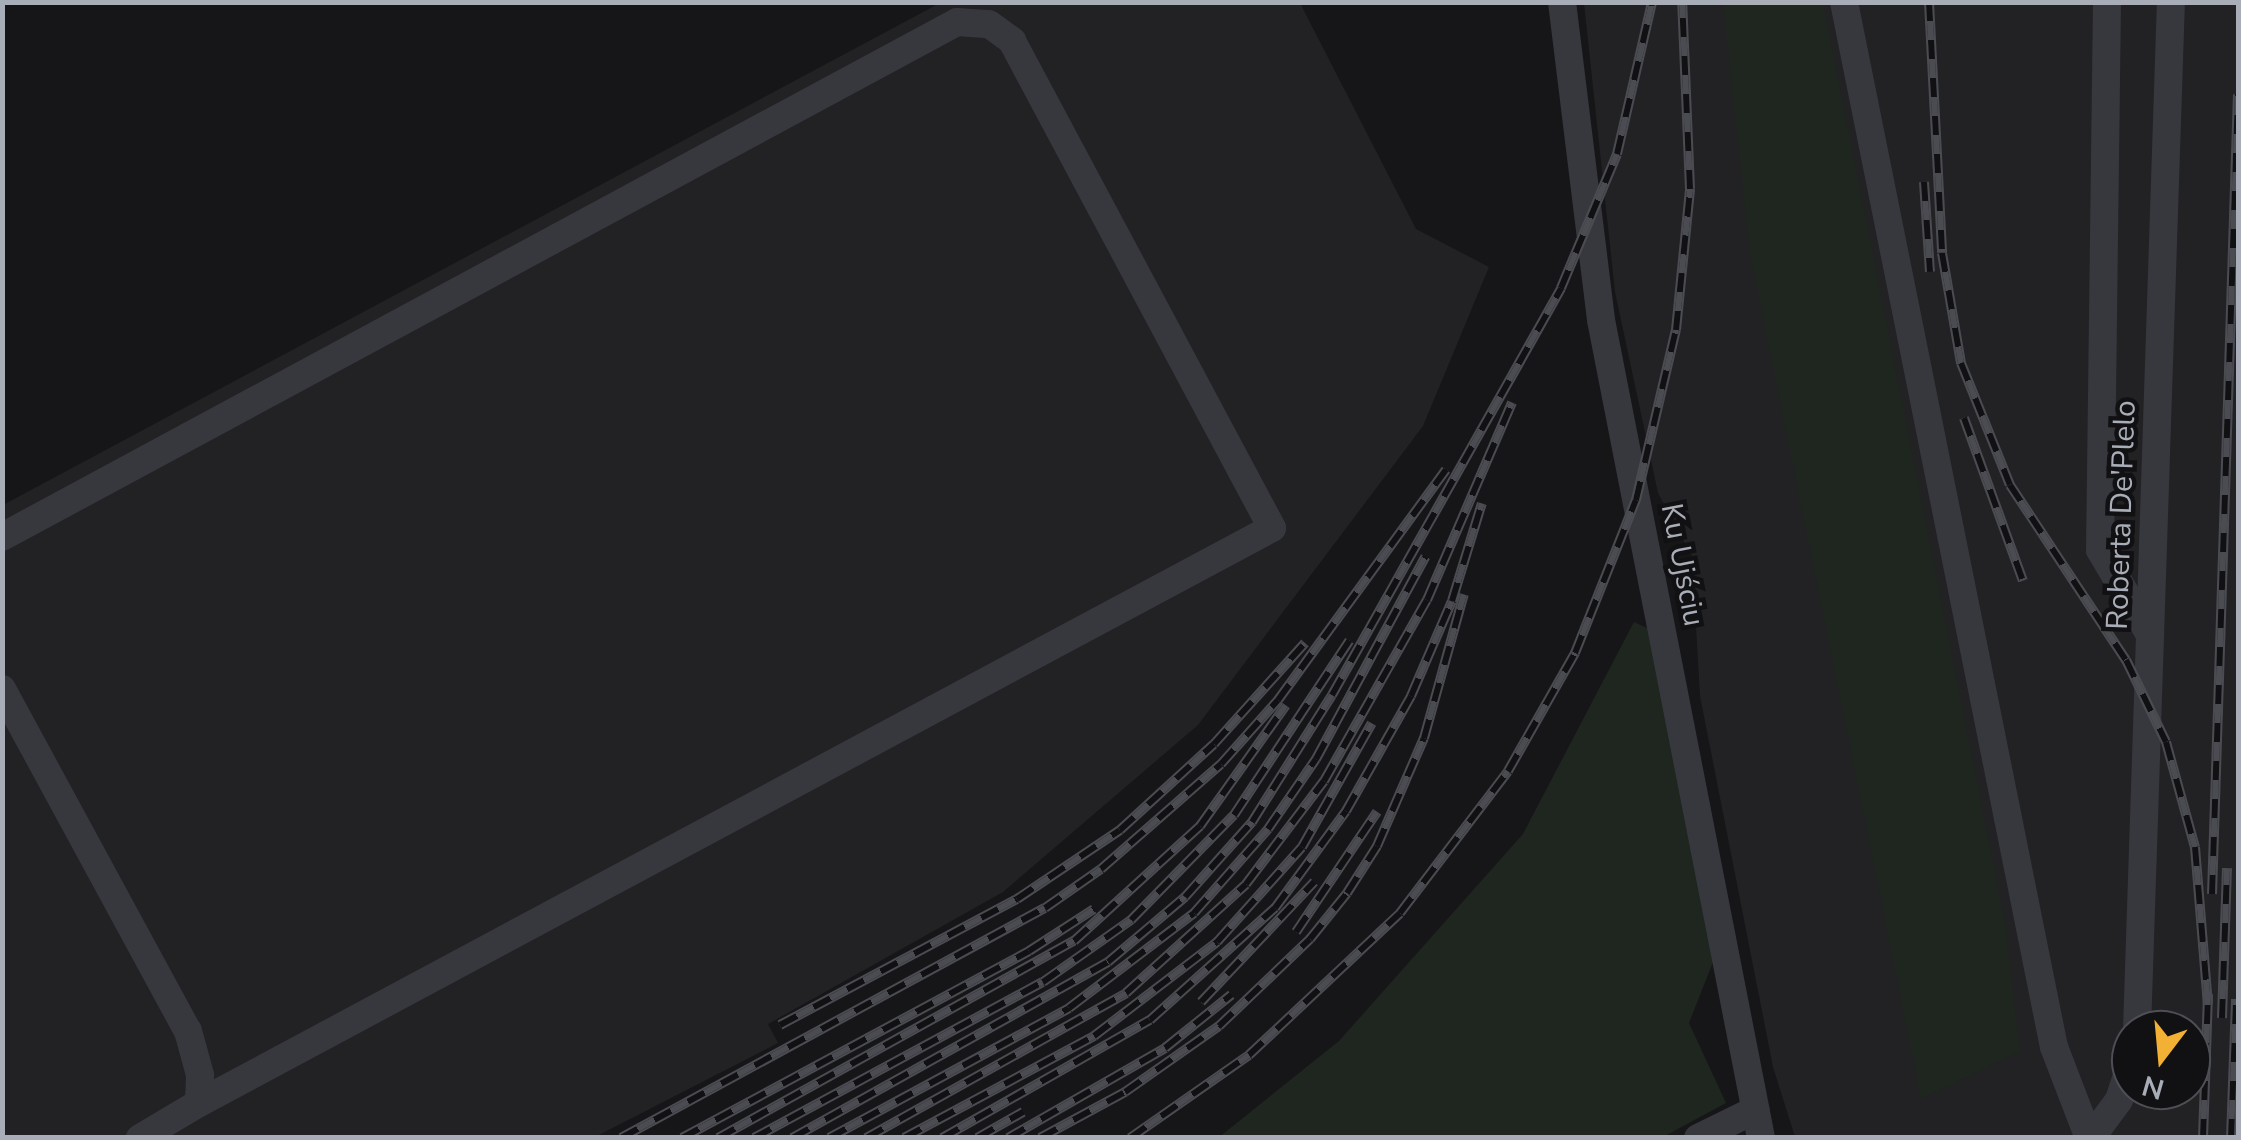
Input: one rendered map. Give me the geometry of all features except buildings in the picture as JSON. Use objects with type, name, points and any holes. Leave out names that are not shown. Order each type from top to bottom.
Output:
[{"type":"street","name":"Ku Ujściu","points":[[1562,2],[1601,320],[1761,1138]]},
{"type":"street","points":[[1844,2],[2054,1047],[2090,1138]]},
{"type":"street","points":[[2107,2],[2100,550],[2151,636]]},
{"type":"street","name":"Roberta De'Plelo","points":[[2138,1010],[2171,2]]},
{"type":"street","points":[[2,537],[957,22],[989,24],[1012,41],[1272,528],[198,1102],[140,1138]]},
{"type":"street","points":[[2,688],[188,1031],[200,1075],[198,1102]]},
{"type":"street","points":[[1698,1138],[1755,1110]]},
{"type":"street","points":[[2090,1138],[2111,1110]]},
{"type":"shaded area","points":[[940,3],[1300,3],[1416,229],[1489,267],[1423,426],[1198,725],[1003,892],[768,1024],[778,1043],[595,1137],[3,1138],[3,505]]},
{"type":"shaded area","points":[[1584,3],[2238,3],[2238,1137],[1795,1137],[1773,1067],[1700,696],[1692,556],[1658,493],[1615,292]]},
{"type":"shaded area","points":[[1723,3],[1823,3],[2005,924],[2020,1051],[1921,1099],[1750,252]]},
{"type":"shaded area","points":[[1634,622],[1649,629],[1713,962],[1689,1023],[1726,1103],[1663,1137],[1218,1138],[1339,1041],[1523,834]]},
{"type":"railway","points":[[792,1138],[1108,962],[1185,897],[1252,822],[1332,695],[1561,288],[1617,154],[1652,2]]},
{"type":"railway","points":[[1130,1138],[1249,1055],[1400,913],[1508,771],[1575,653],[1636,500],[1676,330],[1690,189],[1682,2]]},
{"type":"railway","points":[[1929,2],[1942,253],[1961,363],[2010,485],[2126,660],[2166,742],[2195,847],[2208,1004]]},
{"type":"railway","points":[[2212,894],[2238,94]]},
{"type":"railway","points":[[1924,182],[1930,272]]},
{"type":"railway","points":[[866,1138],[1126,993],[1246,884],[1324,781],[1427,600],[1512,403]]},
{"type":"railway","points":[[1964,418],[2023,581]]},
{"type":"railway","points":[[621,1138],[1045,908],[1101,869],[1221,764],[1278,700],[1446,470]]},
{"type":"railway","points":[[942,1138],[1150,1020],[1275,908],[1346,811],[1411,696],[1452,601],[1482,503]]},
{"type":"railway","points":[[829,1138],[1069,1008],[1194,913],[1268,829],[1316,759],[1425,557]]},
{"type":"railway","points":[[1040,1138],[1125,1092],[1219,1026],[1310,939],[1347,893],[1377,846],[1424,738],[1464,594]]},
{"type":"railway","points":[[754,1138],[1043,982],[1131,920],[1234,815],[1349,641]]},
{"type":"railway","points":[[780,1025],[1017,899],[1120,830],[1214,744],[1305,643]]},
{"type":"railway","points":[[718,1138],[1074,941],[1200,826],[1286,705]]},
{"type":"railway","points":[[904,1138],[1094,1036],[1217,942],[1302,847],[1372,723]]},
{"type":"railway","points":[[1296,932],[1377,812]]},
{"type":"railway","points":[[2222,1018],[2227,868]]},
{"type":"railway","points":[[1201,1002],[1314,882]]},
{"type":"railway","points":[[682,1138],[1029,951],[1094,909]]},
{"type":"railway","points":[[2203,1138],[2208,994]]},
{"type":"railway","points":[[1008,1138],[1165,1048],[1231,995]]},
{"type":"railway","points":[[2231,1138],[2236,999]]},
{"type":"railway","points":[[977,1138],[1023,1112]]}]
